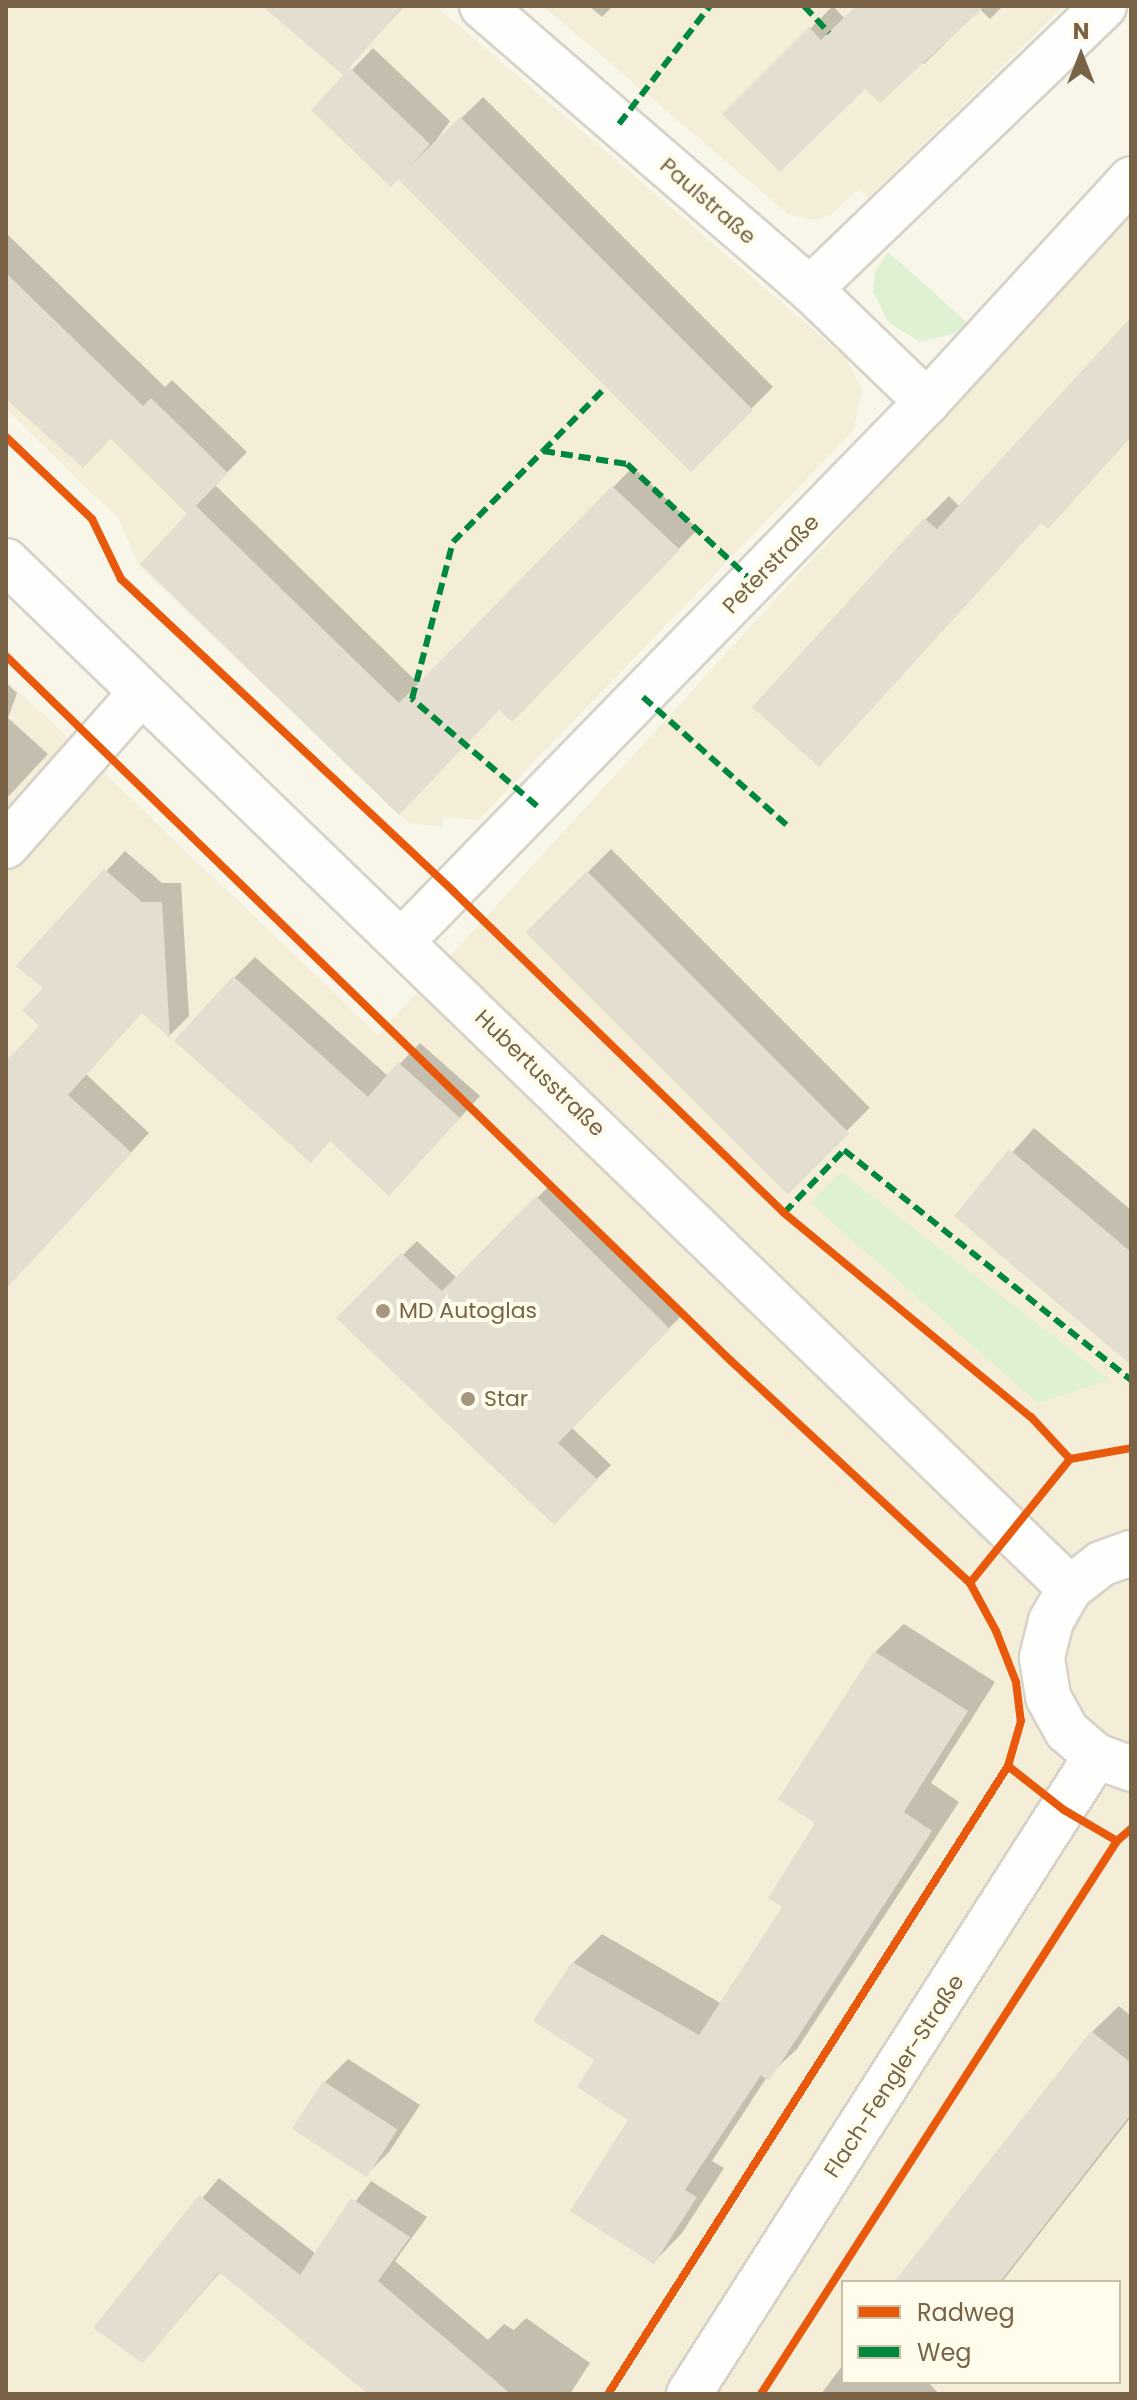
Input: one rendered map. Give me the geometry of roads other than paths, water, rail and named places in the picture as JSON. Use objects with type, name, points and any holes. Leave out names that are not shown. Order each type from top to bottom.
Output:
[{"type":"street","name":"Paulstraße","points":[[482,6],[810,289],[927,402]]},
{"type":"street","points":[[810,289],[1104,6]]},
{"type":"street","name":"Peterstraße","points":[[403,940],[927,402],[1131,179]]},
{"type":"street","name":"Hubertusstraße","points":[[6,561],[403,940],[1070,1588]]},
{"type":"street","points":[[6,846],[141,693]]},
{"type":"street","name":"Flach-Fengler-Straße","points":[[689,2394],[1113,1763],[1067,1731],[1048,1697],[1042,1658],[1051,1621],[1070,1588],[1101,1564],[1131,1553]]},
{"type":"place","name":"MD Autoglas","points":[[383,1311]]},
{"type":"place","name":"Star","points":[[468,1399]]}]
